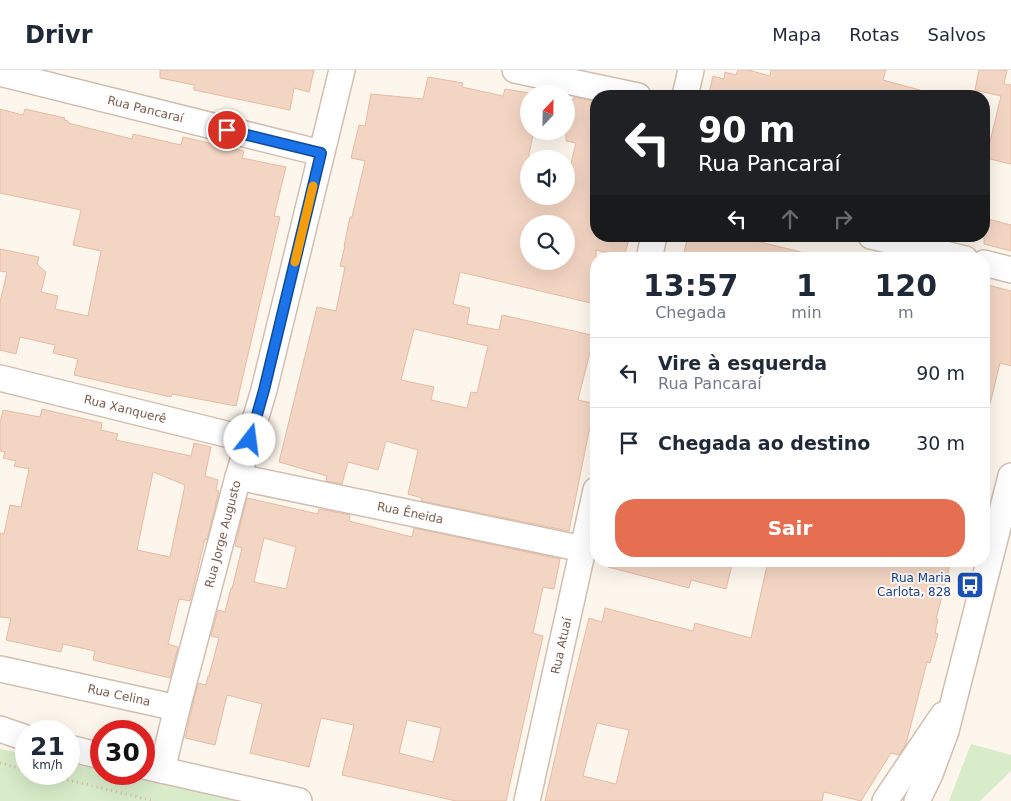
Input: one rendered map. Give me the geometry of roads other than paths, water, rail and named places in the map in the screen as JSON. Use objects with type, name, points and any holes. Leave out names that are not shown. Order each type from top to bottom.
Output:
[{"type":"street","name":"Rua Jorge Augusto","points":[[177,708],[238,477],[264,390],[342,70]]},
{"type":"street","points":[[515,70],[610,90]]},
{"type":"street","points":[[686,90],[691,70]]},
{"type":"street","name":"Rua Pancaraí","points":[[0,73],[321,153]]},
{"type":"street","points":[[896,242],[936,252]]},
{"type":"street","points":[[990,265],[1011,270]]},
{"type":"street","name":"Rua Xanquerê","points":[[0,378],[250,440]]},
{"type":"street","points":[[990,563],[1011,476]]},
{"type":"street","name":"Rua Êneida","points":[[238,477],[583,549]]},
{"type":"street","name":"Rua Atuaí","points":[[527,801],[590,517]]},
{"type":"street","points":[[917,801],[941,748],[989,567]]},
{"type":"street","name":"Rua Celina","points":[[0,669],[177,708]]},
{"type":"street","points":[[885,801],[953,700]]},
{"type":"street","points":[[155,763],[177,708]]},
{"type":"street","points":[[155,768],[299,801]]},
{"type":"place","name":"Rua Maria Carlota, 828","points":[[970,585]]}]
